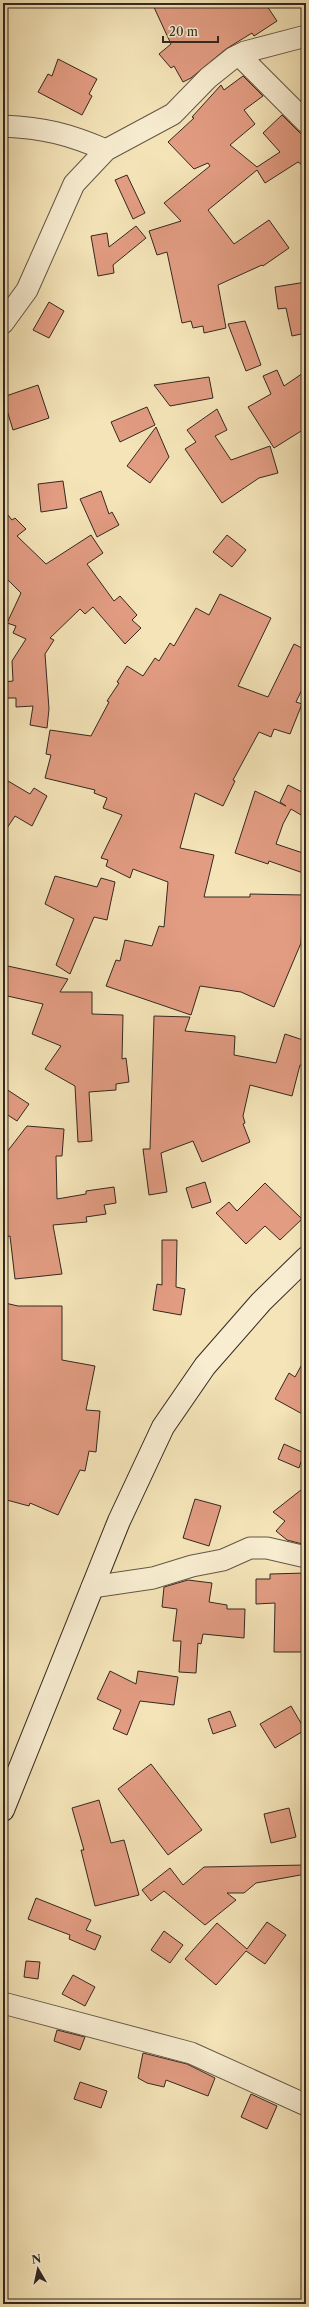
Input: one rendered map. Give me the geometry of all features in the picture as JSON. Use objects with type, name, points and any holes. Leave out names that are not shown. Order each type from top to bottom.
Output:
[{"type":"main road","points":[[3,1810],[119,1521],[163,1426],[205,1366],[261,1302],[306,1258]]},
{"type":"street","points":[[3,323],[27,290],[74,184],[106,150],[173,114],[208,78],[239,55],[306,36]]},
{"type":"street","points":[[239,55],[306,122]]},
{"type":"street","points":[[3,126],[35,128],[75,136],[106,150]]},
{"type":"street","points":[[92,1587],[153,1578],[192,1566],[223,1560],[250,1548],[267,1548],[306,1557]]},
{"type":"street","points":[[3,2003],[191,2052],[306,2105]]},
{"type":"building","points":[[152,3],[265,3],[277,21],[254,36],[252,33],[226,49],[191,78],[183,82],[174,66],[171,68],[159,54],[171,44]]},
{"type":"building","points":[[58,59],[97,79],[89,94],[92,96],[82,115],[38,92],[48,74],[52,76]]},
{"type":"building","points":[[243,76],[263,96],[244,110],[255,124],[230,145],[257,167],[280,152],[263,133],[282,115],[306,139],[306,168],[298,162],[265,183],[257,170],[208,210],[234,244],[269,220],[289,248],[263,266],[262,265],[218,285],[226,328],[204,333],[203,326],[193,328],[191,321],[182,323],[167,252],[157,255],[149,231],[181,221],[164,203],[210,166],[208,163],[194,169],[168,142],[194,118],[192,117],[221,85],[224,90]]},
{"type":"building","points":[[127,175],[145,213],[133,219],[115,180]]},
{"type":"building","points":[[136,226],[146,238],[113,265],[114,273],[98,276],[91,236],[107,233],[109,247]]},
{"type":"building","points":[[306,282],[306,333],[292,336],[286,308],[278,309],[275,287]]},
{"type":"building","points":[[49,302],[64,311],[49,338],[33,330]]},
{"type":"building","points":[[245,321],[261,365],[246,371],[228,324]]},
{"type":"building","points":[[277,370],[284,386],[306,371],[306,428],[274,448],[248,407],[271,394],[263,376]]},
{"type":"building","points":[[209,377],[213,398],[170,406],[154,385]]},
{"type":"building","points":[[38,385],[49,418],[13,430],[3,397]]},
{"type":"building","points":[[147,407],[155,425],[120,442],[111,422]]},
{"type":"building","points":[[217,409],[227,430],[215,436],[231,460],[270,446],[278,473],[259,478],[222,503],[185,449],[196,442],[187,430]]},
{"type":"building","points":[[156,427],[169,457],[150,483],[127,466]]},
{"type":"building","points":[[63,481],[67,508],[41,512],[38,484]]},
{"type":"building","points":[[101,491],[109,514],[112,512],[119,525],[97,537],[80,499]]},
{"type":"building","points":[[3,509],[12,520],[15,518],[26,529],[17,536],[46,564],[91,535],[103,553],[87,564],[114,601],[120,596],[137,615],[132,620],[141,628],[125,644],[93,607],[85,614],[80,609],[50,638],[54,640],[45,654],[49,709],[47,728],[30,725],[33,706],[16,707],[16,698],[4,698],[3,682],[13,681],[12,661],[26,639],[13,633],[16,626],[7,623],[21,593],[3,575]]},
{"type":"building","points":[[227,535],[246,550],[232,567],[213,552]]},
{"type":"building","points":[[220,594],[271,618],[238,686],[268,697],[294,644],[306,650],[306,681],[296,702],[302,704],[290,734],[274,729],[271,737],[259,732],[233,780],[235,781],[223,806],[195,793],[180,848],[214,855],[204,897],[250,897],[250,894],[304,895],[301,943],[274,1007],[241,992],[200,986],[191,1015],[106,986],[116,960],[120,961],[125,940],[152,946],[159,926],[164,927],[168,882],[133,869],[130,878],[106,866],[108,860],[101,858],[122,815],[103,808],[107,798],[94,793],[95,790],[45,778],[51,755],[46,754],[50,730],[91,736],[109,702],[107,701],[119,683],[117,682],[127,666],[143,676],[155,658],[159,661],[170,643],[174,646],[196,608],[209,615]]},
{"type":"building","points":[[3,778],[30,794],[34,788],[47,796],[32,826],[15,816],[3,834]]},
{"type":"building","points":[[288,785],[306,794],[306,818],[291,809],[283,824],[276,844],[306,854],[306,874],[269,861],[268,864],[235,853],[255,791],[286,806],[280,802]]},
{"type":"building","points":[[55,876],[97,887],[101,878],[115,882],[107,920],[94,917],[70,974],[56,965],[74,919],[45,904]]},
{"type":"building","points":[[3,965],[68,979],[60,992],[92,992],[92,1014],[123,1015],[122,1059],[126,1058],[129,1082],[116,1084],[116,1090],[89,1092],[92,1141],[78,1142],[75,1086],[45,1069],[61,1046],[32,1034],[43,1004],[3,995]]},
{"type":"building","points":[[154,1016],[190,1017],[185,1031],[235,1036],[234,1055],[276,1063],[285,1034],[306,1041],[306,1067],[300,1065],[292,1096],[250,1085],[243,1116],[245,1123],[243,1124],[250,1142],[202,1162],[193,1141],[161,1153],[167,1192],[149,1195],[143,1149],[150,1149]]},
{"type":"building","points":[[3,1087],[29,1104],[17,1121],[3,1112]]},
{"type":"building","points":[[27,1126],[64,1129],[62,1156],[56,1156],[57,1199],[86,1194],[86,1191],[114,1187],[116,1203],[104,1205],[106,1214],[86,1217],[87,1222],[53,1225],[62,1274],[15,1279],[10,1236],[5,1237],[3,1218],[3,1157]]},
{"type":"building","points":[[205,1182],[211,1202],[192,1208],[186,1188]]},
{"type":"building","points":[[265,1183],[302,1219],[280,1240],[265,1226],[246,1244],[216,1213],[229,1202],[237,1211]]},
{"type":"building","points":[[162,1240],[177,1240],[176,1287],[185,1289],[181,1315],[153,1310],[157,1284],[162,1285]]},
{"type":"building","points":[[5,1303],[18,1306],[62,1306],[62,1360],[95,1366],[86,1410],[100,1411],[96,1452],[89,1451],[85,1471],[80,1470],[58,1515],[30,1503],[29,1506],[3,1499],[3,1403],[7,1350],[3,1349]]},
{"type":"building","points":[[306,1357],[306,1416],[275,1399],[289,1373],[295,1377]]},
{"type":"building","points":[[284,1444],[304,1453],[299,1468],[278,1459]]},
{"type":"building","points":[[306,1486],[306,1545],[287,1540],[276,1531],[285,1521],[273,1512]]},
{"type":"building","points":[[195,1499],[221,1506],[209,1546],[183,1538]]},
{"type":"building","points":[[306,1573],[303,1627],[306,1628],[306,1652],[274,1652],[275,1603],[256,1604],[256,1579],[270,1579],[270,1574]]},
{"type":"building","points":[[188,1580],[212,1583],[209,1602],[227,1605],[227,1609],[245,1609],[244,1638],[203,1634],[201,1644],[198,1643],[196,1673],[179,1672],[181,1641],[173,1641],[177,1609],[162,1607],[164,1587]]},
{"type":"building","points":[[110,1671],[136,1684],[138,1671],[178,1677],[174,1705],[140,1701],[127,1735],[113,1729],[121,1710],[97,1699]]},
{"type":"building","points":[[291,1706],[305,1730],[275,1748],[260,1724]]},
{"type":"building","points":[[230,1711],[236,1726],[213,1734],[208,1719]]},
{"type":"building","points":[[151,1764],[202,1830],[168,1855],[118,1789]]},
{"type":"building","points":[[99,1800],[111,1843],[124,1840],[139,1895],[95,1906],[81,1850],[84,1850],[72,1808]]},
{"type":"building","points":[[289,1808],[296,1837],[271,1843],[264,1814]]},
{"type":"building","points":[[306,1865],[306,1874],[256,1883],[244,1893],[227,1893],[236,1900],[205,1925],[164,1891],[151,1901],[142,1890],[170,1868],[183,1885],[204,1867]]},
{"type":"building","points":[[36,1898],[91,1920],[86,1930],[101,1936],[95,1950],[69,1939],[70,1935],[28,1919]]},
{"type":"building","points":[[267,1922],[286,1935],[265,1964],[246,1951],[216,1985],[185,1959],[217,1923],[247,1949]]},
{"type":"building","points":[[164,1931],[183,1945],[170,1963],[151,1950]]},
{"type":"building","points":[[26,1961],[40,1962],[38,1979],[24,1977]]},
{"type":"building","points":[[73,1975],[95,1987],[85,2006],[62,1994]]},
{"type":"building","points":[[57,2030],[85,2037],[80,2050],[54,2041]]},
{"type":"building","points":[[143,2053],[187,2064],[215,2078],[208,2096],[166,2080],[164,2087],[147,2083],[138,2078]]},
{"type":"building","points":[[80,2082],[107,2091],[101,2108],[74,2099]]},
{"type":"building","points":[[251,2094],[277,2106],[267,2129],[241,2117]]}]
